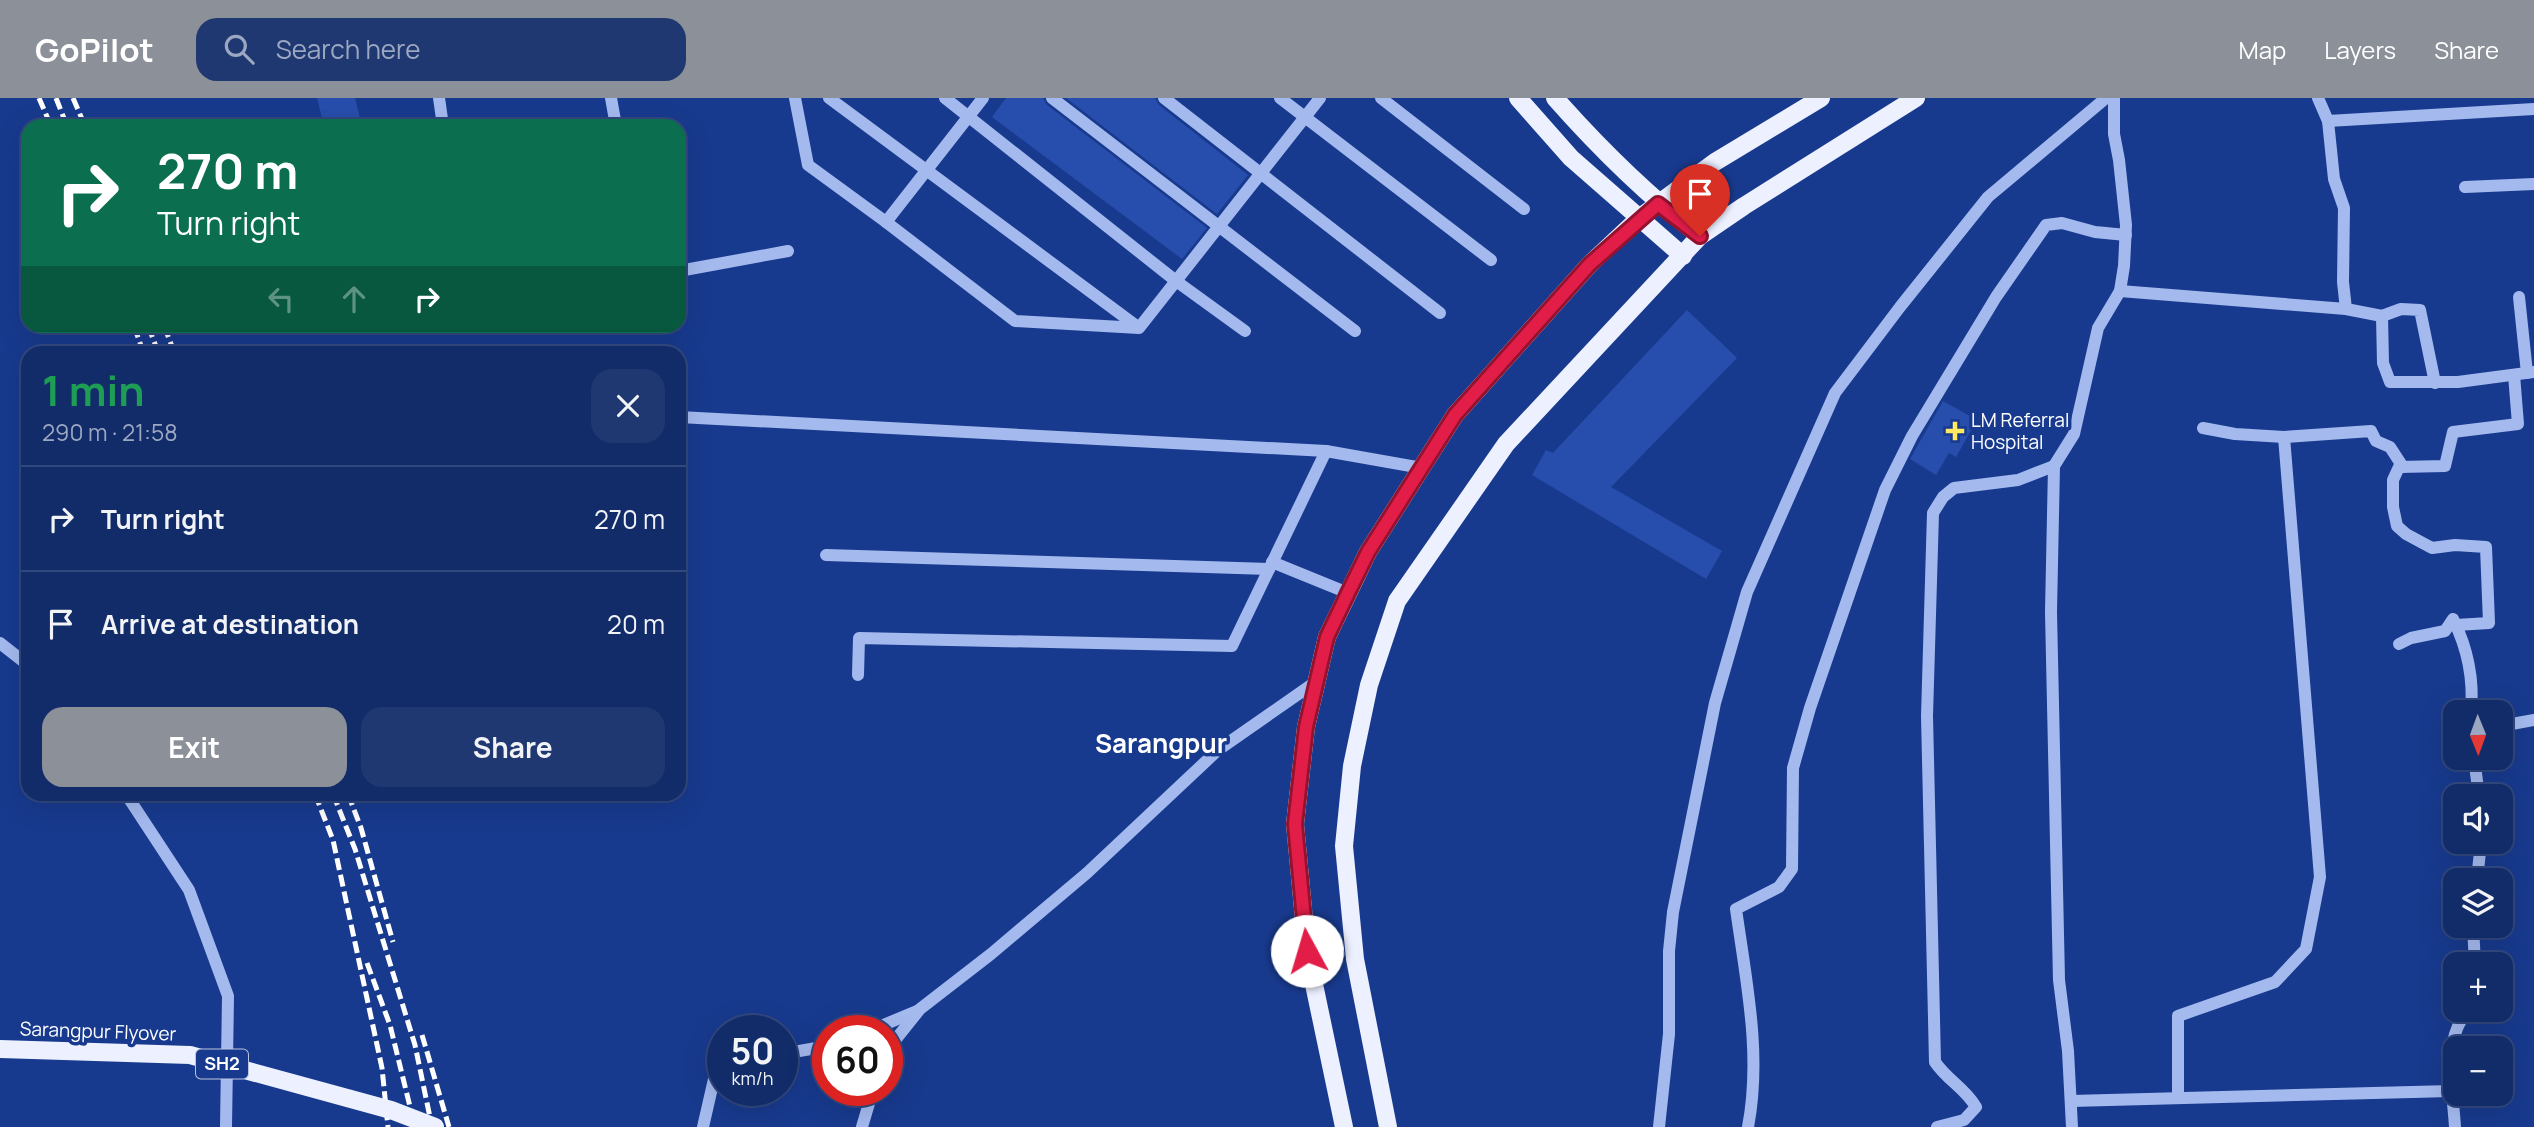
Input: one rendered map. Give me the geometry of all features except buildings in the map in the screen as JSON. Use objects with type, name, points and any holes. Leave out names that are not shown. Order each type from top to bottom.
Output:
[{"type":"main road","points":[[1518,98],[1571,158],[1683,256]]},
{"type":"main road","points":[[1555,98],[1658,204],[1700,236]]},
{"type":"main road","points":[[1344,1127],[1307,951],[1295,824],[1306,727],[1327,637],[1368,552],[1455,415],[1590,264],[1639,218],[1715,162],[1821,98]]},
{"type":"main road","points":[[1388,1127],[1355,959],[1344,846],[1352,766],[1369,685],[1397,601],[1506,444],[1700,236],[1916,98]]},
{"type":"main road","name":"Sarangpur Flyover","points":[[0,1049],[190,1055],[391,1110],[435,1127]]},
{"type":"street","points":[[439,98],[442,119]]},
{"type":"street","points":[[611,98],[615,119]]},
{"type":"street","points":[[795,98],[808,165],[1014,321],[1139,328]]},
{"type":"street","points":[[829,98],[1139,328]]},
{"type":"street","points":[[945,98],[1176,281],[1245,331]]},
{"type":"street","points":[[886,222],[983,98]]},
{"type":"street","points":[[1052,98],[1355,331]]},
{"type":"street","points":[[1164,98],[1440,313]]},
{"type":"street","points":[[1280,98],[1491,260]]},
{"type":"street","points":[[1139,328],[1320,98]]},
{"type":"street","points":[[1381,98],[1524,209]]},
{"type":"street","points":[[1659,1127],[1669,1034],[1669,951],[1673,912],[1714,702],[1747,592],[1835,393],[1988,197],[2106,98]]},
{"type":"street","points":[[2072,1127],[2059,953],[2051,612],[2054,466],[2074,434],[2098,328],[2120,290],[2126,235],[2114,134],[2114,98]]},
{"type":"street","points":[[2318,98],[2328,121],[2334,179],[2344,208],[2343,282],[2346,309]]},
{"type":"street","points":[[2328,121],[2534,109]]},
{"type":"street","points":[[2465,187],[2534,184]]},
{"type":"street","points":[[1748,1127],[1753,1094],[1754,1050],[1736,909],[1779,887],[1792,869],[1793,768],[1810,708],[1885,490],[1912,436],[1996,297],[2046,225],[2062,223],[2095,232],[2126,235]]},
{"type":"street","points":[[686,270],[788,251]]},
{"type":"street","points":[[2120,290],[2346,309],[2382,316],[2401,310],[2420,310],[2435,383]]},
{"type":"street","points":[[2456,625],[2488,623],[2486,547],[2455,545],[2432,548],[2406,534],[2398,526],[2393,507],[2393,480],[2399,467],[2445,466],[2453,432],[2518,424],[2525,373],[2519,297]]},
{"type":"street","points":[[2382,316],[2383,363],[2390,382],[2435,383],[2525,373]]},
{"type":"street","points":[[686,417],[1326,451],[1422,468]]},
{"type":"street","points":[[2203,428],[2235,434],[2284,437],[2371,431],[2376,441],[2390,447],[2403,467]]},
{"type":"street","points":[[2178,1098],[2178,1016],[2275,982],[2306,949],[2320,877],[2284,437]]},
{"type":"street","points":[[858,675],[859,638],[1232,646],[1326,451]]},
{"type":"street","points":[[1937,1127],[1964,1120],[1976,1107],[1968,1093],[1944,1076],[1935,1062],[1927,716],[1933,513],[1943,497],[1954,488],[2018,480],[2054,466]]},
{"type":"street","points":[[826,555],[1271,566],[1348,593]]},
{"type":"street","points":[[2399,644],[2412,638],[2445,631],[2453,619],[2469,664],[2473,700]]},
{"type":"street","points":[[0,643],[21,660]]},
{"type":"street","points":[[903,1030],[920,1009],[991,954],[1087,873],[1218,750],[1317,681]]},
{"type":"street","points":[[2513,724],[2534,720]]},
{"type":"street","points":[[131,801],[188,890],[228,996],[226,1127]]},
{"type":"street","points":[[903,1016],[920,1009]]},
{"type":"street","points":[[2071,1101],[2443,1091]]},
{"type":"street","points":[[703,1127],[708,1106]]},
{"type":"street","points":[[862,1127],[868,1106]]},
{"type":"street","points":[[2453,1106],[2455,1127]]},
{"type":"railway","points":[[39,98],[48,119]]},
{"type":"railway","points":[[56,98],[64,119]]},
{"type":"railway","points":[[73,98],[82,119]]},
{"type":"railway","points":[[136,333],[141,346]]},
{"type":"railway","points":[[151,333],[156,346]]},
{"type":"railway","points":[[167,333],[172,346]]},
{"type":"railway","points":[[318,801],[333,840],[382,1068],[388,1127]]},
{"type":"railway","points":[[336,801],[355,849],[415,1045],[432,1127]]},
{"type":"railway","points":[[351,801],[361,828],[393,942]]},
{"type":"railway","points":[[367,963],[390,1025],[415,1127]]},
{"type":"railway","points":[[422,1035],[449,1127]]},
{"type":"place","name":"LM Referral Hospital","points":[[1955,431]]},
{"type":"district","name":"Sarangpur","points":[[1161,744]]},
{"type":"route","points":[[1307,951],[1295,824],[1306,727],[1327,637],[1368,552],[1455,415],[1590,264],[1658,204],[1700,236]]}]
